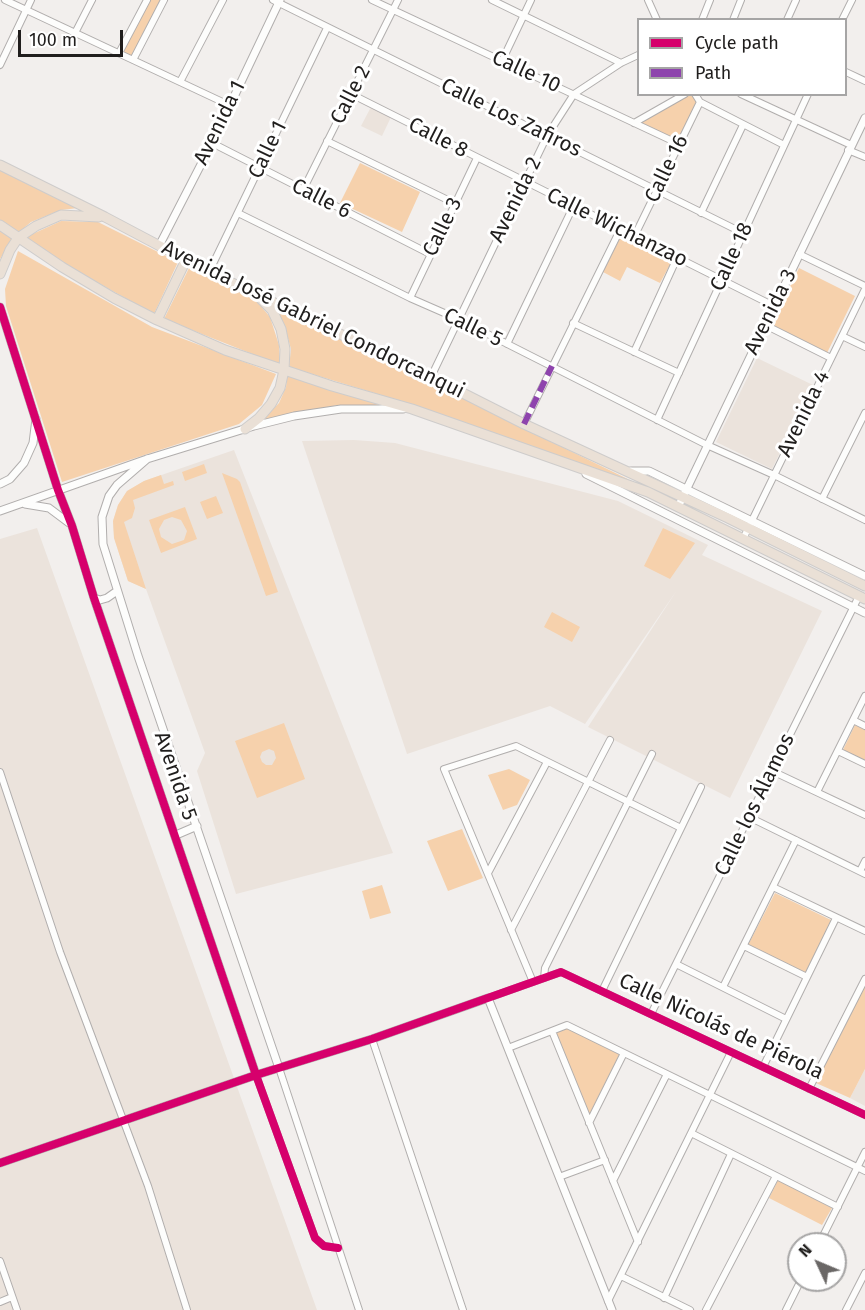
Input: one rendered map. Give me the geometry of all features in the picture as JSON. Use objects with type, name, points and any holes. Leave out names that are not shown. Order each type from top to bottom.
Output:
[{"type":"highway","name":"Avenida José Gabriel Condorcanqui","points":[[0,165],[209,272],[431,377],[524,424],[628,471],[685,493],[865,586]]},
{"type":"highway","points":[[0,274],[18,238],[36,226],[61,215],[105,217]]},
{"type":"highway","name":"Avenida José Gabriel Condorcanqui","points":[[0,225],[62,267],[157,320],[225,350],[412,409],[648,492],[862,597]]},
{"type":"highway","points":[[157,320],[186,260]]},
{"type":"highway","points":[[245,429],[271,404],[284,370],[285,349],[281,329],[272,310],[258,295]]},
{"type":"street","points":[[5,0],[229,105]]},
{"type":"street","points":[[1,60],[32,0]]},
{"type":"street","points":[[75,33],[92,0]]},
{"type":"street","points":[[119,53],[147,0]]},
{"type":"street","points":[[133,60],[164,0]]},
{"type":"street","points":[[180,82],[223,0]]},
{"type":"street","name":"Calle 10","points":[[372,0],[679,144]]},
{"type":"street","name":"Calle 2","points":[[303,190],[398,0]]},
{"type":"street","points":[[492,0],[621,63]]},
{"type":"street","points":[[502,61],[531,0]]},
{"type":"street","points":[[648,0],[656,18]]},
{"type":"street","points":[[703,18],[710,0]]},
{"type":"street","points":[[734,18],[741,0]]},
{"type":"street","points":[[788,18],[796,0]]},
{"type":"street","points":[[844,18],[852,0]]},
{"type":"street","name":"Calle Los Zafiros","points":[[277,1],[327,28],[743,233]]},
{"type":"street","name":"Avenida 1","points":[[159,246],[212,142],[277,1]]},
{"type":"street","name":"Calle 1","points":[[209,272],[327,28]]},
{"type":"street","name":"Avenida 2","points":[[431,377],[547,136],[573,94],[621,63],[637,56]]},
{"type":"street","points":[[847,72],[865,81]]},
{"type":"street","name":"Calle 8","points":[[351,94],[524,183]]},
{"type":"street","points":[[634,123],[681,96]]},
{"type":"street","points":[[696,96],[699,102],[784,145]]},
{"type":"street","points":[[745,96],[849,147],[865,158]]},
{"type":"street","name":"Calle 18","points":[[657,420],[807,96]]},
{"type":"street","name":"Calle 16","points":[[634,237],[699,102]]},
{"type":"street","name":"Avenida 3","points":[[678,507],[849,147],[865,118]]},
{"type":"street","points":[[701,213],[743,125]]},
{"type":"street","points":[[327,141],[454,203]]},
{"type":"street","name":"Calle 6","points":[[212,142],[430,254]]},
{"type":"street","name":"Calle 3","points":[[410,298],[477,158]]},
{"type":"street","name":"Calle Wichanzao","points":[[524,183],[774,306]]},
{"type":"street","points":[[507,344],[573,207]]},
{"type":"street","name":"Calle 5","points":[[238,213],[410,298],[458,319],[707,445],[865,520]]},
{"type":"street","points":[[524,424],[620,230]]},
{"type":"street","points":[[799,254],[865,287]]},
{"type":"street","points":[[634,352],[677,258]]},
{"type":"street","name":"Avenida 4","points":[[743,539],[865,287]]},
{"type":"street","name":"Avenida 5","points":[[0,307],[58,490],[256,1075]]},
{"type":"street","points":[[573,323],[679,373]]},
{"type":"street","points":[[765,325],[831,358]]},
{"type":"street","points":[[842,336],[865,348]]},
{"type":"street","points":[[0,511],[147,459],[294,416],[341,409],[412,409]]},
{"type":"street","points":[[822,499],[865,413]]},
{"type":"street","points":[[0,484],[10,479],[24,464],[33,443],[36,417]]},
{"type":"street","name":"Avenida 5","points":[[147,459],[117,485],[109,496],[102,516],[103,544],[279,1068]]},
{"type":"street","name":"Avenida José Gabriel Condorcanqui","points":[[563,461],[634,499],[865,613]]},
{"type":"street","points":[[20,504],[34,504],[49,508],[61,515],[72,526]]},
{"type":"street","name":"Avenida José Gabriel Condorcanqui","points":[[750,525],[865,576]]},
{"type":"street","points":[[94,598],[100,600],[107,598],[117,591]]},
{"type":"street","name":"Calle los Álamos","points":[[651,1014],[854,607],[862,597]]},
{"type":"street","points":[[817,792],[865,696]]},
{"type":"street","points":[[853,720],[865,726]]},
{"type":"street","points":[[511,930],[610,740]]},
{"type":"street","points":[[533,982],[444,769],[516,746],[681,828]]},
{"type":"street","points":[[838,751],[865,764]]},
{"type":"street","points":[[0,1163],[256,1075],[372,1039],[544,978],[545,968],[652,754]]},
{"type":"street","points":[[488,873],[547,762]]},
{"type":"street","points":[[772,771],[865,815]]},
{"type":"street","points":[[0,772],[60,952],[148,1186],[187,1310]]},
{"type":"street","points":[[602,991],[701,787]]},
{"type":"street","points":[[749,817],[862,873],[865,861]]},
{"type":"street","points":[[176,835],[197,826]]},
{"type":"street","points":[[723,987],[796,840]]},
{"type":"street","points":[[772,887],[865,931]]},
{"type":"street","points":[[763,1067],[836,918]]},
{"type":"street","points":[[744,946],[807,977]]},
{"type":"street","points":[[676,964],[786,1019]]},
{"type":"street","name":"Calle Nicolás de Piérola","points":[[544,978],[561,972],[865,1115]]},
{"type":"street","points":[[809,1089],[865,979]]},
{"type":"street","points":[[488,998],[612,1310]]},
{"type":"street","points":[[508,1048],[567,1025],[865,1171]]},
{"type":"street","points":[[552,1031],[638,1242]]},
{"type":"street","points":[[372,1039],[463,1310]]},
{"type":"street","points":[[608,1301],[731,1052]]},
{"type":"street","points":[[589,1123],[624,1053]]},
{"type":"street","points":[[279,1068],[359,1310]]},
{"type":"street","points":[[613,1180],[668,1074]]},
{"type":"street","points":[[256,1075],[315,1238],[324,1246],[338,1248]]},
{"type":"street","points":[[691,1133],[838,1207]]},
{"type":"street","points":[[825,1232],[865,1152]]},
{"type":"street","points":[[664,1298],[731,1154]]},
{"type":"street","points":[[559,1177],[605,1160]]},
{"type":"street","points":[[706,1310],[776,1176]]},
{"type":"street","points":[[0,1260],[17,1310]]},
{"type":"street","points":[[846,1310],[863,1282],[865,1272]]},
{"type":"street","points":[[621,1276],[690,1310]]},
{"type":"street","points":[[786,1310],[795,1292]]},
{"type":"street","points":[[0,1302],[12,1297]]},
{"type":"shaded area","points":[[147,0],[164,0],[133,60],[119,53]]},
{"type":"shaded area","points":[[683,96],[696,96],[700,102],[679,144],[634,123]]},
{"type":"shaded area","points":[[371,107],[391,117],[382,136],[361,126]]},
{"type":"shaded area","points":[[360,163],[420,192],[402,232],[340,203]]},
{"type":"shaded area","points":[[0,170],[78,208],[61,210],[31,222],[18,233],[0,221]]},
{"type":"shaded area","points":[[61,221],[98,222],[178,262],[154,314],[64,264],[26,237]]},
{"type":"shaded area","points":[[0,230],[13,239],[0,259]]},
{"type":"shaded area","points":[[622,234],[673,259],[660,283],[627,267],[620,281],[603,272]]},
{"type":"shaded area","points":[[18,251],[152,327],[276,374],[262,405],[239,424],[62,482],[6,306],[5,289]]},
{"type":"shaded area","points":[[189,268],[254,298],[270,317],[279,345],[280,365],[164,319]]},
{"type":"shaded area","points":[[799,268],[855,296],[827,353],[771,326]]},
{"type":"shaded area","points":[[273,306],[638,484],[410,404],[289,367],[291,349],[285,328]]},
{"type":"shaded area","points":[[757,358],[813,385],[772,469],[716,442]]},
{"type":"shaded area","points":[[287,376],[386,406],[338,405],[262,420],[279,403],[286,387]]},
{"type":"shaded area","points":[[354,440],[395,443],[618,501],[708,545],[702,555],[822,611],[730,798],[588,727],[677,590],[585,724],[550,706],[407,754],[302,441]]},
{"type":"shaded area","points":[[234,450],[393,853],[236,894],[197,771],[205,753],[146,589],[128,581],[114,538],[113,521],[118,505],[127,491],[144,481]]},
{"type":"shaded area","points":[[204,464],[207,473],[185,481],[182,472]]},
{"type":"shaded area","points":[[222,473],[240,482],[278,592],[266,596]]},
{"type":"shaded area","points":[[161,475],[164,484],[173,481],[174,485],[133,500],[135,508],[132,518],[124,522],[146,589],[128,581],[114,538],[113,521],[118,505],[127,491],[144,481]]},
{"type":"shaded area","points":[[216,496],[223,513],[207,519],[200,502]]},
{"type":"shaded area","points":[[185,507],[197,539],[161,553],[149,520]],"holes":[[[172,517],[181,520],[187,531],[184,540],[172,544],[161,537],[159,529],[164,520]]]},
{"type":"shaded area","points":[[37,528],[317,1310],[0,1310],[0,539]]},
{"type":"shaded area","points":[[663,528],[695,543],[670,579],[644,566]]},
{"type":"shaded area","points":[[552,612],[580,627],[572,642],[544,627]]},
{"type":"shaded area","points":[[284,723],[305,779],[257,798],[235,741]],"holes":[[[269,749],[274,751],[276,758],[272,765],[262,762],[260,757],[262,752]]]},
{"type":"shaded area","points":[[855,725],[865,730],[865,761],[843,750]]},
{"type":"shaded area","points":[[509,769],[530,780],[517,805],[503,810],[488,775]]},
{"type":"shaded area","points":[[462,829],[483,878],[448,891],[427,841]]},
{"type":"shaded area","points":[[382,885],[391,913],[370,919],[362,891]]},
{"type":"shaded area","points":[[775,893],[831,920],[806,973],[748,945]]},
{"type":"shaded area","points":[[865,984],[865,1069],[850,1098],[816,1083]]},
{"type":"shaded area","points":[[567,1028],[620,1053],[590,1117],[555,1033]]},
{"type":"shaded area","points":[[865,1069],[865,1106],[850,1098]]},
{"type":"shaded area","points":[[778,1180],[832,1208],[822,1225],[769,1198]]},
{"type":"marked path","points":[[524,424],[552,366]]},
{"type":"cycle path","points":[[0,307],[58,490],[256,1075],[315,1238],[324,1246],[338,1248]]},
{"type":"cycle path","points":[[0,1163],[256,1075],[372,1039],[561,972],[865,1115]]}]
